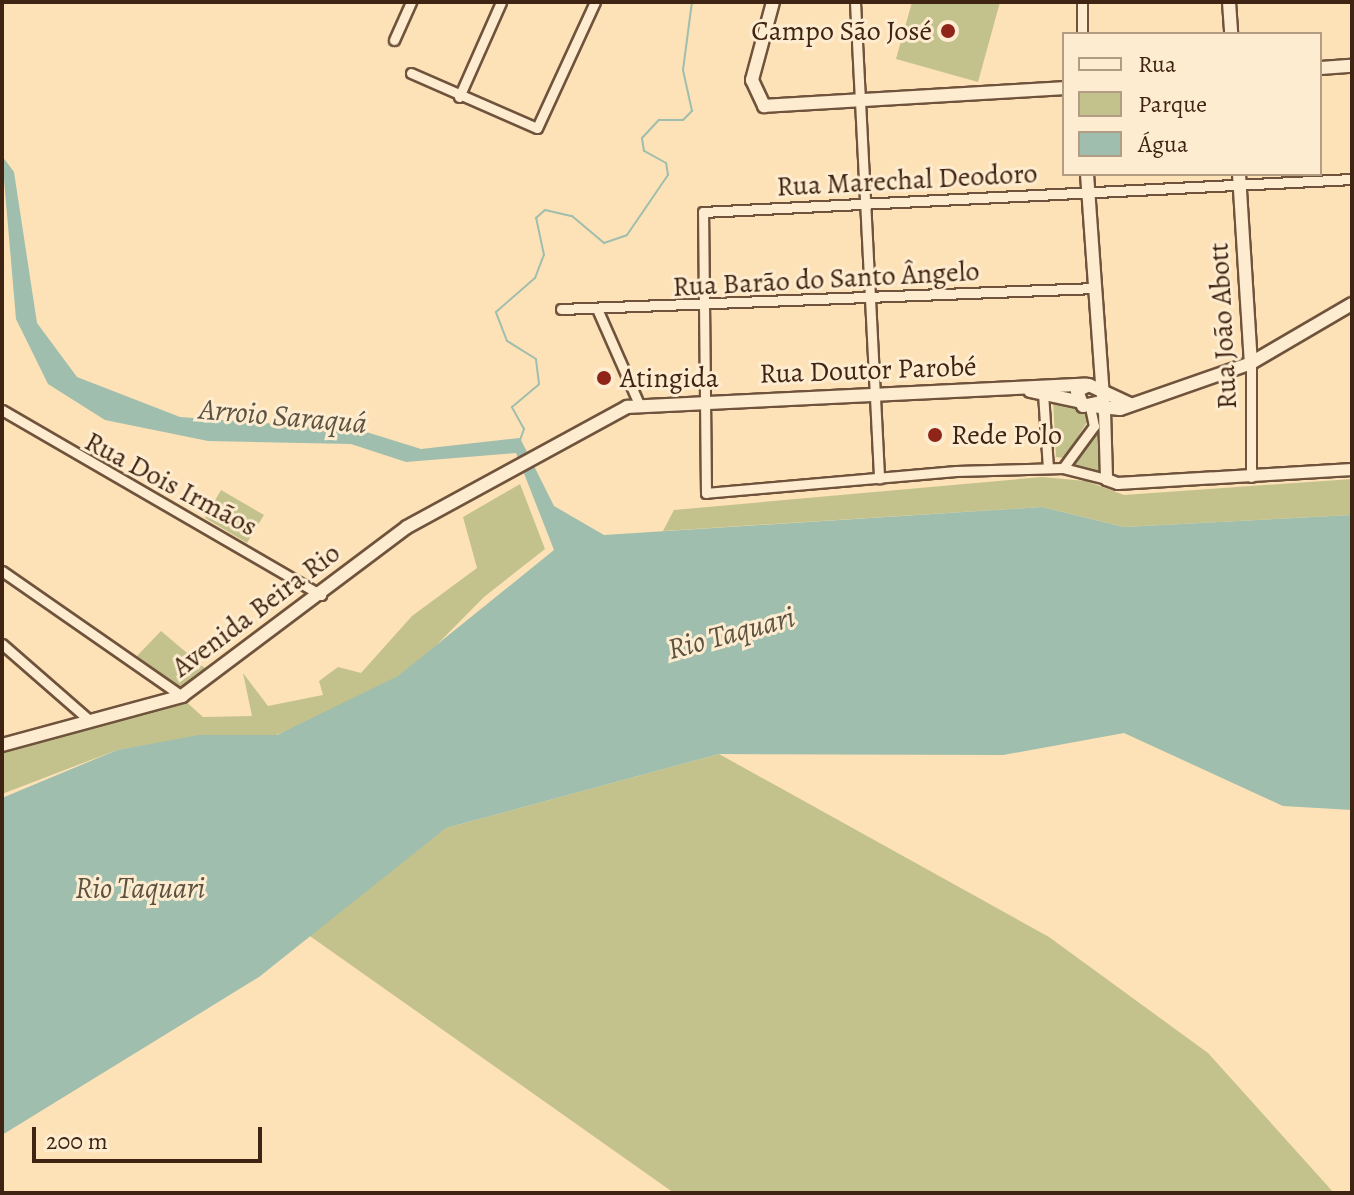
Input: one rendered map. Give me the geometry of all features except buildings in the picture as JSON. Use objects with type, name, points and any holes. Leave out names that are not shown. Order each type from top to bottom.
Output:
[{"type":"main road","points":[[773,2],[752,80],[764,106],[860,104],[1062,88]]},
{"type":"main road","points":[[1229,2],[1231,32]]},
{"type":"main road","points":[[1322,68],[1352,66]]},
{"type":"main road","points":[[1087,176],[1100,365],[1091,406]]},
{"type":"main road","name":"Rua João Abott","points":[[1239,179],[1251,363]]},
{"type":"main road","points":[[1091,406],[1130,404],[1251,363],[1352,304]]},
{"type":"main road","points":[[1091,406],[1100,365]]},
{"type":"main road","name":"Rua Doutor Parobé","points":[[1019,388],[1091,406]]},
{"type":"main road","name":"Rua Doutor Parobé","points":[[539,455],[639,404],[1019,388],[1094,390],[1130,404]]},
{"type":"main road","name":"Avenida Beira Rio","points":[[2,745],[182,696],[321,595],[407,527],[539,455]]},
{"type":"street","points":[[394,40],[411,2]]},
{"type":"street","points":[[459,97],[501,2]]},
{"type":"street","points":[[411,73],[459,97],[537,128],[595,2]]},
{"type":"street","points":[[855,2],[879,478]]},
{"type":"street","points":[[1082,2],[1082,32]]},
{"type":"street","name":"Rua Marechal Deodoro","points":[[704,307],[703,212],[1087,193],[1239,179],[1352,179]]},
{"type":"street","name":"Rua Barão do Santo Ângelo","points":[[561,309],[598,311],[704,307],[1095,288]]},
{"type":"street","points":[[704,307],[706,493],[1048,468],[1063,468],[1143,487],[1352,469]]},
{"type":"street","points":[[598,311],[639,404]]},
{"type":"street","name":"Rua João Abott","points":[[1251,363],[1251,477]]},
{"type":"street","points":[[1043,393],[1048,468]]},
{"type":"street","points":[[1091,406],[1106,479]]},
{"type":"street","points":[[1063,468],[1096,421],[1091,406]]},
{"type":"street","name":"Rua Dois Irmãos","points":[[2,410],[321,595]]},
{"type":"street","points":[[2,571],[182,696]]},
{"type":"street","points":[[2,644],[89,720]]},
{"type":"green space","name":"Campo São José","points":[[912,2],[1000,2],[978,82],[896,59]]},
{"type":"green space","points":[[1053,399],[1093,412],[1065,458],[1056,457]]},
{"type":"green space","points":[[1095,432],[1101,433],[1104,474],[1070,466]]},
{"type":"green space","points":[[1042,477],[1086,481],[1124,495],[1352,479],[1352,515],[1124,527],[1042,507],[663,531],[674,510]]},
{"type":"green space","points":[[520,484],[545,549],[484,597],[398,684],[276,735],[206,735],[117,750],[2,794],[2,751],[184,700],[203,717],[252,716],[243,673],[268,706],[323,695],[319,681],[338,667],[361,673],[412,616],[477,568],[463,517]]},
{"type":"green space","points":[[221,490],[264,515],[247,543],[205,518]]},
{"type":"green space","points":[[161,631],[206,669],[182,694],[136,657]]},
{"type":"green space","points":[[719,754],[1049,937],[1208,1053],[1334,1193],[674,1193],[307,934],[446,828]]},
{"type":"water","name":"Rio Taquari","points":[[2,156],[14,172],[37,323],[77,377],[180,417],[360,430],[421,449],[520,438],[554,506],[604,535],[1042,507],[1124,527],[1352,515],[1352,810],[1283,806],[1124,733],[1003,755],[719,754],[446,828],[259,977],[2,1135],[2,798],[117,750],[199,735],[277,735],[398,676],[554,550],[516,453],[406,462],[351,444],[208,441],[105,420],[48,384],[16,319]]},
{"type":"waterway","points":[[520,440],[524,429],[512,407],[539,384],[536,359],[507,341],[496,312],[535,278],[544,255],[536,218],[545,210],[572,216],[604,243],[627,235],[668,175],[666,163],[644,151],[642,138],[659,120],[683,120],[692,111],[683,70],[692,2]]},
{"type":"place","name":"Campo São José","points":[[948,31]]},
{"type":"place","name":"Atingida","points":[[604,378]]},
{"type":"place","name":"Rede Polo","points":[[935,435]]},
{"type":"water label","name":"Arroio Saraquá","points":[[283,416]]}]
